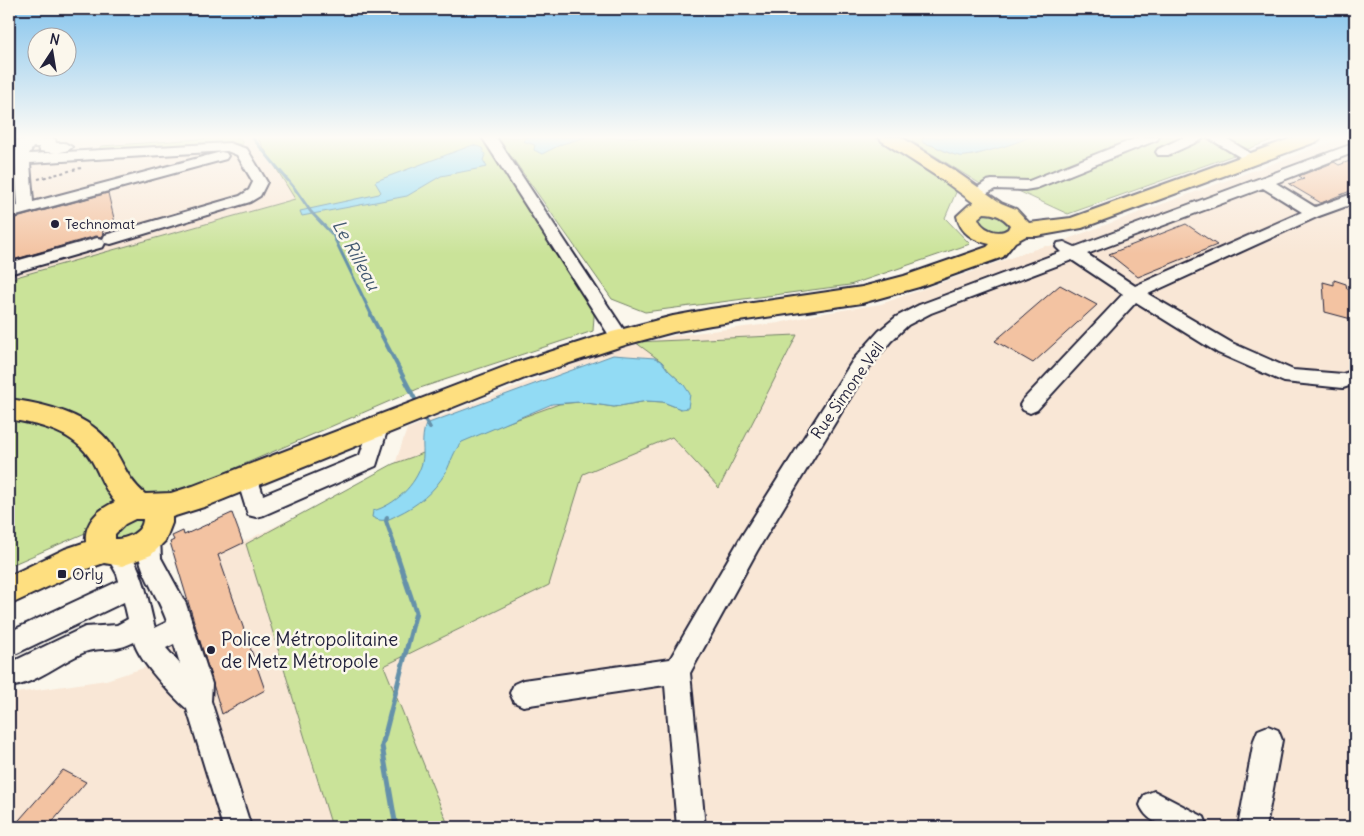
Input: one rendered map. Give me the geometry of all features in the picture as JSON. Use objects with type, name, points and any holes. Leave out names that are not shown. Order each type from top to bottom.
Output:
[{"type":"main road","points":[[949,176],[978,200],[1006,211],[1014,228]]},
{"type":"main road","points":[[978,200],[967,216],[967,221],[970,226],[980,233],[992,238],[1014,228],[1036,230],[1063,241],[1075,224],[1207,176]]},
{"type":"main road","points":[[9,576],[75,547],[107,538],[133,549],[149,519],[247,476],[521,370],[620,338],[673,324],[862,295],[911,282],[995,252],[1014,228]]},
{"type":"main road","points":[[972,260],[980,252],[980,233]]},
{"type":"main road","points":[[9,409],[48,416],[70,425],[87,437],[102,454],[118,485],[149,519]]},
{"type":"main road","points":[[9,591],[72,561],[107,538],[118,485]]},
{"type":"street","points":[[23,176],[26,209]]},
{"type":"street","points":[[116,176],[118,184]]},
{"type":"street","points":[[9,213],[148,176]]},
{"type":"street","points":[[9,269],[252,195],[258,190],[260,182],[256,176]]},
{"type":"street","points":[[514,176],[620,338]]},
{"type":"street","points":[[978,200],[992,184],[1025,186],[1054,176]]},
{"type":"street","name":"Rue Simone Veil","points":[[677,671],[749,544],[860,365],[884,336],[902,321],[1063,241],[1265,183],[1282,176]]},
{"type":"street","points":[[1265,183],[1314,213]]},
{"type":"street","points":[[1030,405],[1134,293],[1314,213],[1355,198]]},
{"type":"street","points":[[1063,241],[1134,293],[1225,348],[1291,377],[1343,382],[1355,377]]},
{"type":"street","points":[[149,519],[150,559],[174,604],[199,684],[198,701],[237,827]]},
{"type":"street","points":[[107,538],[128,570],[145,635],[186,692],[198,701]]},
{"type":"street","points":[[9,645],[132,586]]},
{"type":"street","points":[[9,674],[18,672],[84,639],[145,635],[181,628]]},
{"type":"street","points":[[523,693],[677,671],[691,827]]},
{"type":"street","points":[[1252,827],[1268,740]]},
{"type":"street","points":[[1154,805],[1194,827]]},
{"type":"path","points":[[24,183],[50,176]]},
{"type":"shaded area","points":[[9,176],[281,176],[295,199],[9,279]]},
{"type":"shaded area","points":[[1239,176],[1355,176],[1355,827],[9,827],[9,694],[106,680],[153,665],[178,640],[197,630],[170,542],[173,540],[172,536],[183,531],[185,535],[232,513],[243,542],[393,470],[407,429],[606,352],[677,335],[779,323],[818,314],[881,304],[1044,246],[1054,246],[1070,238]]},
{"type":"green space","points":[[281,176],[508,176],[595,302],[593,331],[420,388],[9,566],[9,279],[295,199]]},
{"type":"green space","points":[[525,176],[935,176],[957,190],[945,218],[970,244],[850,285],[645,312],[612,299]]},
{"type":"green space","points":[[968,176],[1175,176],[1068,214],[1016,190],[982,185]]},
{"type":"green space","points":[[992,212],[1011,221],[1010,231],[994,233],[978,226],[977,216]]},
{"type":"green space","points":[[797,335],[719,488],[672,437],[583,474],[549,585],[384,666],[449,827],[332,827],[246,544],[393,464],[559,404],[580,402],[614,407],[647,401],[663,402],[681,409],[684,385],[662,362],[635,342]]},
{"type":"green space","points":[[139,518],[142,519],[143,526],[130,538],[117,539],[114,534],[121,523]]},
{"type":"water","points":[[389,176],[441,176],[407,196],[302,216],[300,211],[379,194],[381,192],[376,181]]},
{"type":"water","points":[[613,355],[655,358],[662,362],[690,394],[688,408],[681,409],[663,402],[647,401],[614,407],[580,402],[552,404],[462,442],[446,472],[424,498],[394,517],[379,520],[372,517],[373,511],[397,499],[415,479],[422,463],[423,435],[426,424]]},
{"type":"building","points":[[1299,176],[1355,176],[1355,189],[1321,203],[1289,184],[1304,179]]},
{"type":"building","name":"Technomat","points":[[108,193],[116,227],[103,230],[102,237],[96,236],[9,261],[9,220]]},
{"type":"building","points":[[1186,224],[1217,245],[1138,277],[1109,254]]},
{"type":"building","points":[[1334,280],[1346,284],[1347,289],[1355,291],[1355,320],[1325,312],[1323,282],[1334,285]]},
{"type":"building","points":[[1060,285],[1097,305],[1033,363],[995,341]]},
{"type":"building","points":[[232,513],[243,543],[218,555],[265,690],[222,714],[170,542],[174,540],[172,536],[183,531],[184,535]]},
{"type":"building","points":[[63,770],[86,782],[48,827],[13,827]]},
{"type":"waterway","name":"Le Rilleau","points":[[284,176],[311,212],[333,235],[372,316]]},
{"type":"waterway","name":"Le Rilleau","points":[[371,315],[415,399]]},
{"type":"waterway","name":"Le Rilleau","points":[[425,419],[430,428]]},
{"type":"waterway","name":"Le Rilleau","points":[[387,517],[386,521],[394,544]]},
{"type":"waterway","name":"Le Rilleau","points":[[393,543],[416,612],[382,746],[396,827]]},
{"type":"place","name":"Technomat","points":[[55,224]]},
{"type":"place","name":"Orly","points":[[62,574]]},
{"type":"place","name":"Police Métropolitaine de Metz Métropole","points":[[211,650]]}]
